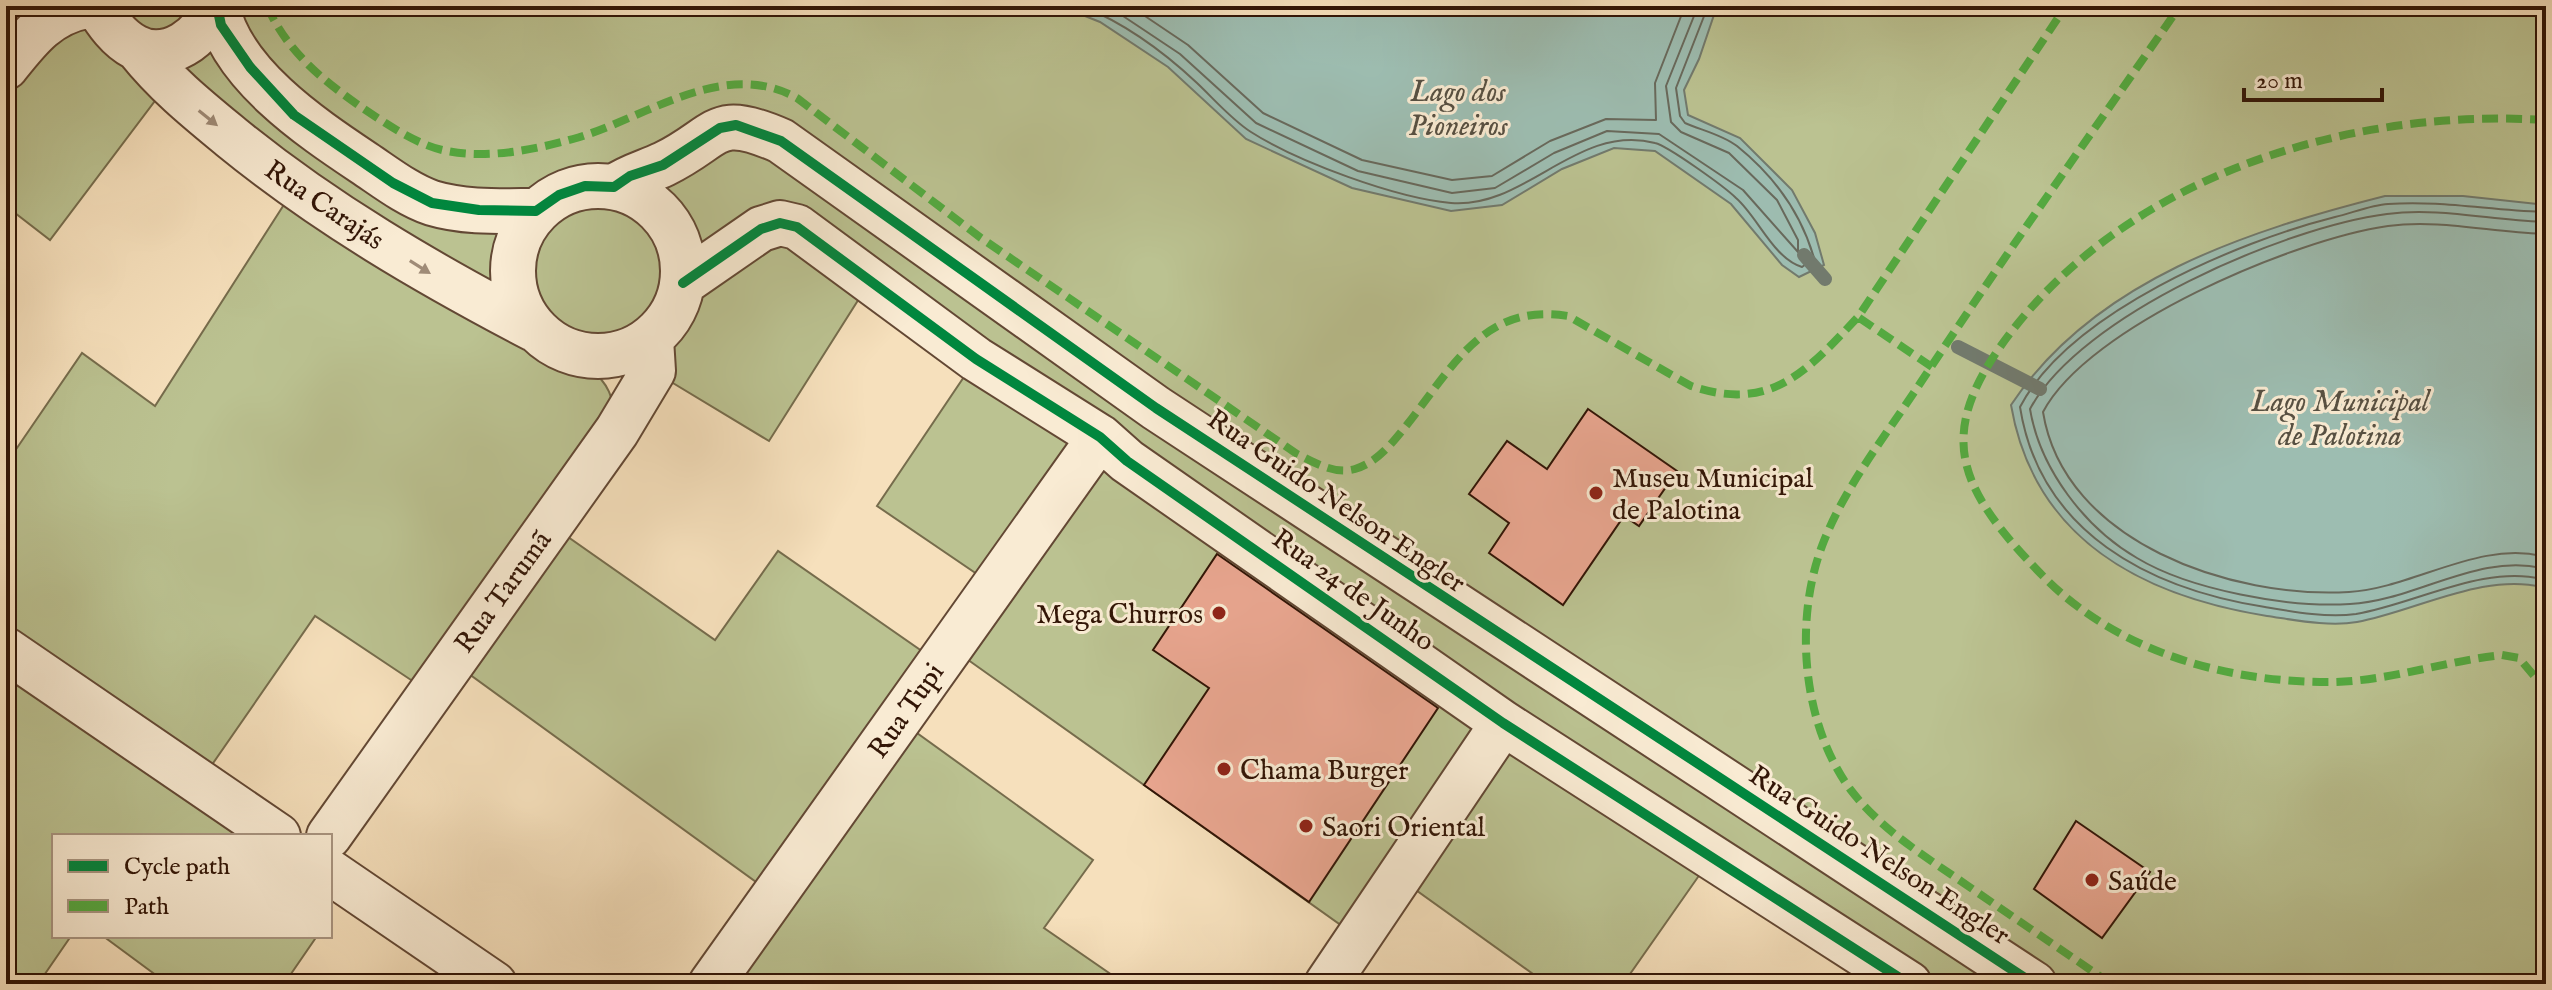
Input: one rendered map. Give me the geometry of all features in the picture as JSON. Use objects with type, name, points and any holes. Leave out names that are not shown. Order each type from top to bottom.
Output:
[{"type":"street","points":[[6,67],[48,20],[66,10],[86,6]]},
{"type":"street","name":"Rua Carajás","points":[[97,6],[122,39],[138,49],[167,85],[295,189],[445,283],[534,329]]},
{"type":"street","points":[[138,49],[160,52],[180,47],[198,34],[215,6]]},
{"type":"street","points":[[215,6],[221,25],[263,84],[294,115],[393,183],[432,203],[479,210],[536,211]]},
{"type":"street","name":"Rua Guido Nelson Engler","points":[[614,187],[630,176],[663,165],[720,128],[736,125],[781,141],[1156,408],[2034,984]]},
{"type":"street","points":[[575,354],[599,357],[623,353],[651,339],[676,307],[683,283],[680,251],[667,222],[635,194],[614,187],[585,186],[559,195],[536,211],[517,244],[512,283],[520,308],[534,329],[553,344],[575,354],[601,375],[612,391],[617,431]]},
{"type":"street","name":"Rua 24 de Junho","points":[[683,283],[761,229],[780,223],[797,227],[976,359],[1100,437],[1127,461],[1503,723],[1909,984]]},
{"type":"street","name":"Rua Tarumã","points":[[330,834],[617,431],[653,371],[651,339]]},
{"type":"street","name":"Rua Tupi","points":[[711,984],[1100,437]]},
{"type":"street","points":[[6,650],[275,834]]},
{"type":"street","points":[[1327,984],[1503,723]]},
{"type":"street","points":[[332,873],[494,984]]},
{"type":"green space","points":[[7,6],[2546,6],[2546,984],[1909,984],[1712,857],[1623,984],[1547,984],[1399,878],[1359,938],[950,647],[993,585],[877,506],[976,359],[869,283],[769,441],[653,371],[650,339],[615,353],[577,354],[607,387],[617,431],[551,525],[715,640],[778,551],[939,663],[899,720],[1093,860],[1044,928],[1125,984],[711,984],[774,895],[451,661],[429,692],[315,616],[200,782],[275,834],[52,834],[52,938],[70,938],[38,984],[6,984],[6,464],[82,353],[155,406],[294,189],[167,85],[50,240],[6,206],[6,53],[28,21]]},
{"type":"green space","points":[[106,938],[316,938],[284,984],[168,984]]},
{"type":"water","name":"Lago dos Pioneiros","points":[[1060,6],[1717,6],[1699,59],[1684,90],[1688,115],[1740,138],[1792,190],[1815,233],[1824,265],[1799,277],[1782,265],[1731,204],[1655,151],[1614,148],[1562,169],[1502,205],[1451,211],[1352,188],[1246,139],[1168,67],[1100,22]]},
{"type":"water","name":"Lago Municipal de Palotina","points":[[2385,196],[2463,196],[2546,205],[2546,588],[2523,584],[2475,588],[2380,617],[2357,622],[2324,623],[2221,607],[2137,576],[2101,553],[2069,525],[2043,492],[2023,452],[2011,405],[2045,362],[2085,325],[2129,293],[2177,267],[2280,226]]},
{"type":"building","name":"Museu Municipal de Palotina","points":[[1588,409],[1677,471],[1639,526],[1624,516],[1563,605],[1489,553],[1509,523],[1469,494],[1507,441],[1547,469]]},
{"type":"building","points":[[1217,554],[1438,708],[1309,902],[1144,785],[1209,688],[1153,650]]},
{"type":"building","name":"Saúde","points":[[2076,821],[2150,872],[2102,938],[2034,889]]},
{"type":"waterway","points":[[1804,255],[1825,279]]},
{"type":"waterway","points":[[1958,347],[2040,389]]},
{"type":"marked path","points":[[267,6],[284,37],[306,63],[332,86],[402,133],[447,151],[494,154],[558,143],[713,88],[741,84],[769,87],[797,98],[981,238],[1297,454],[1332,469],[1355,469],[1378,457],[1455,362],[1492,329],[1514,319],[1539,314],[1568,316],[1691,386],[1719,393],[1744,394],[1766,390],[1804,370],[1858,317]]},
{"type":"marked path","points":[[1932,367],[1858,317],[2066,6]]},
{"type":"marked path","points":[[2111,984],[1905,842],[1862,804],[1834,763],[1821,734],[1808,671],[1808,606],[1822,546],[1854,482],[2180,6]]},
{"type":"marked path","points":[[2546,120],[2473,119],[2399,125],[2326,139],[2255,161],[2186,190],[2123,228],[2065,273],[2015,327],[1989,364],[1972,398],[1964,428],[1965,457],[1974,485],[1990,514],[2013,544],[2072,602],[2105,625],[2140,643],[2214,669],[2293,681],[2354,681],[2502,655],[2519,658],[2546,690]]},
{"type":"cycle path","points":[[217,6],[221,25],[250,67],[294,115],[393,183],[432,203],[479,210],[536,211],[559,195],[585,186],[614,187],[630,176],[663,165],[720,128],[736,125],[781,141],[1156,408],[2034,984]]},
{"type":"cycle path","points":[[683,283],[761,229],[780,223],[797,227],[976,359],[1100,437],[1127,461],[1503,723],[1909,984]]},
{"type":"place","name":"Museu Municipal de Palotina","points":[[1596,493]]},
{"type":"place","name":"Mega Churros","points":[[1219,613]]},
{"type":"place","name":"Chama Burger","points":[[1224,769]]},
{"type":"place","name":"Saori Oriental","points":[[1306,826]]},
{"type":"place","name":"Saúde","points":[[2092,880]]}]
